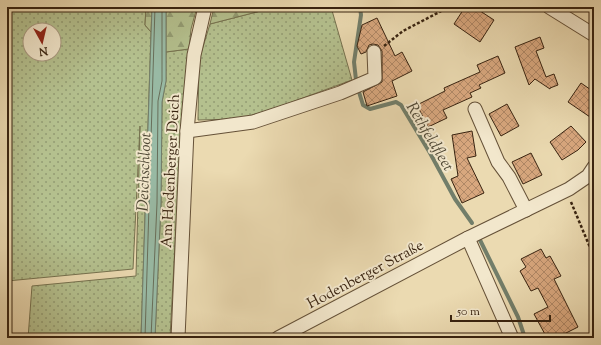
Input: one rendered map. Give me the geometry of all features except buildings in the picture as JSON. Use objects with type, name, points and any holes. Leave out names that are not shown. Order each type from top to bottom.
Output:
[{"type":"street","name":"Am Hodenberger Deich","points":[[178,338],[187,131],[194,55],[205,7]]},
{"type":"street","points":[[549,7],[594,35]]},
{"type":"street","points":[[187,131],[253,122],[354,87],[375,78],[374,52]]},
{"type":"street","points":[[476,109],[498,162],[509,177],[526,210]]},
{"type":"street","name":"Hodenberger Straße","points":[[278,338],[468,238],[566,190],[588,176],[594,166]]},
{"type":"street","points":[[468,238],[512,338]]},
{"type":"path","points":[[374,52],[403,31],[449,7]]},
{"type":"path","points":[[566,190],[594,257]]},
{"type":"green space","points":[[7,7],[146,7],[145,25],[151,32],[141,338],[28,338],[32,286],[136,276],[140,126],[133,269],[7,281]]},
{"type":"green space","points":[[146,7],[152,7],[151,32],[145,25]]},
{"type":"green space","points":[[166,7],[197,7],[191,29],[189,49],[166,52]]},
{"type":"green space","points":[[214,7],[276,7],[210,24]]},
{"type":"green space","points":[[276,7],[331,7],[352,80],[270,110],[238,119],[198,120],[199,60],[210,24]]},
{"type":"green space","points":[[189,49],[182,115],[170,338],[155,338],[161,203],[162,102],[166,81],[166,52]]},
{"type":"water","points":[[152,7],[166,7],[166,81],[162,102],[161,203],[155,338],[141,338]]},
{"type":"waterway","name":"Rethfeldfleet","points":[[356,80],[354,62],[361,15],[360,7]]},
{"type":"waterway","name":"Rethfeldfleet","points":[[359,92],[363,105],[370,109],[396,102],[401,105],[430,153],[455,199],[472,223]]},
{"type":"waterway","name":"Rethfeldfleet","points":[[480,240],[518,317],[525,338]]},
{"type":"water label","name":"Deichschloot","points":[[143,172]]}]
